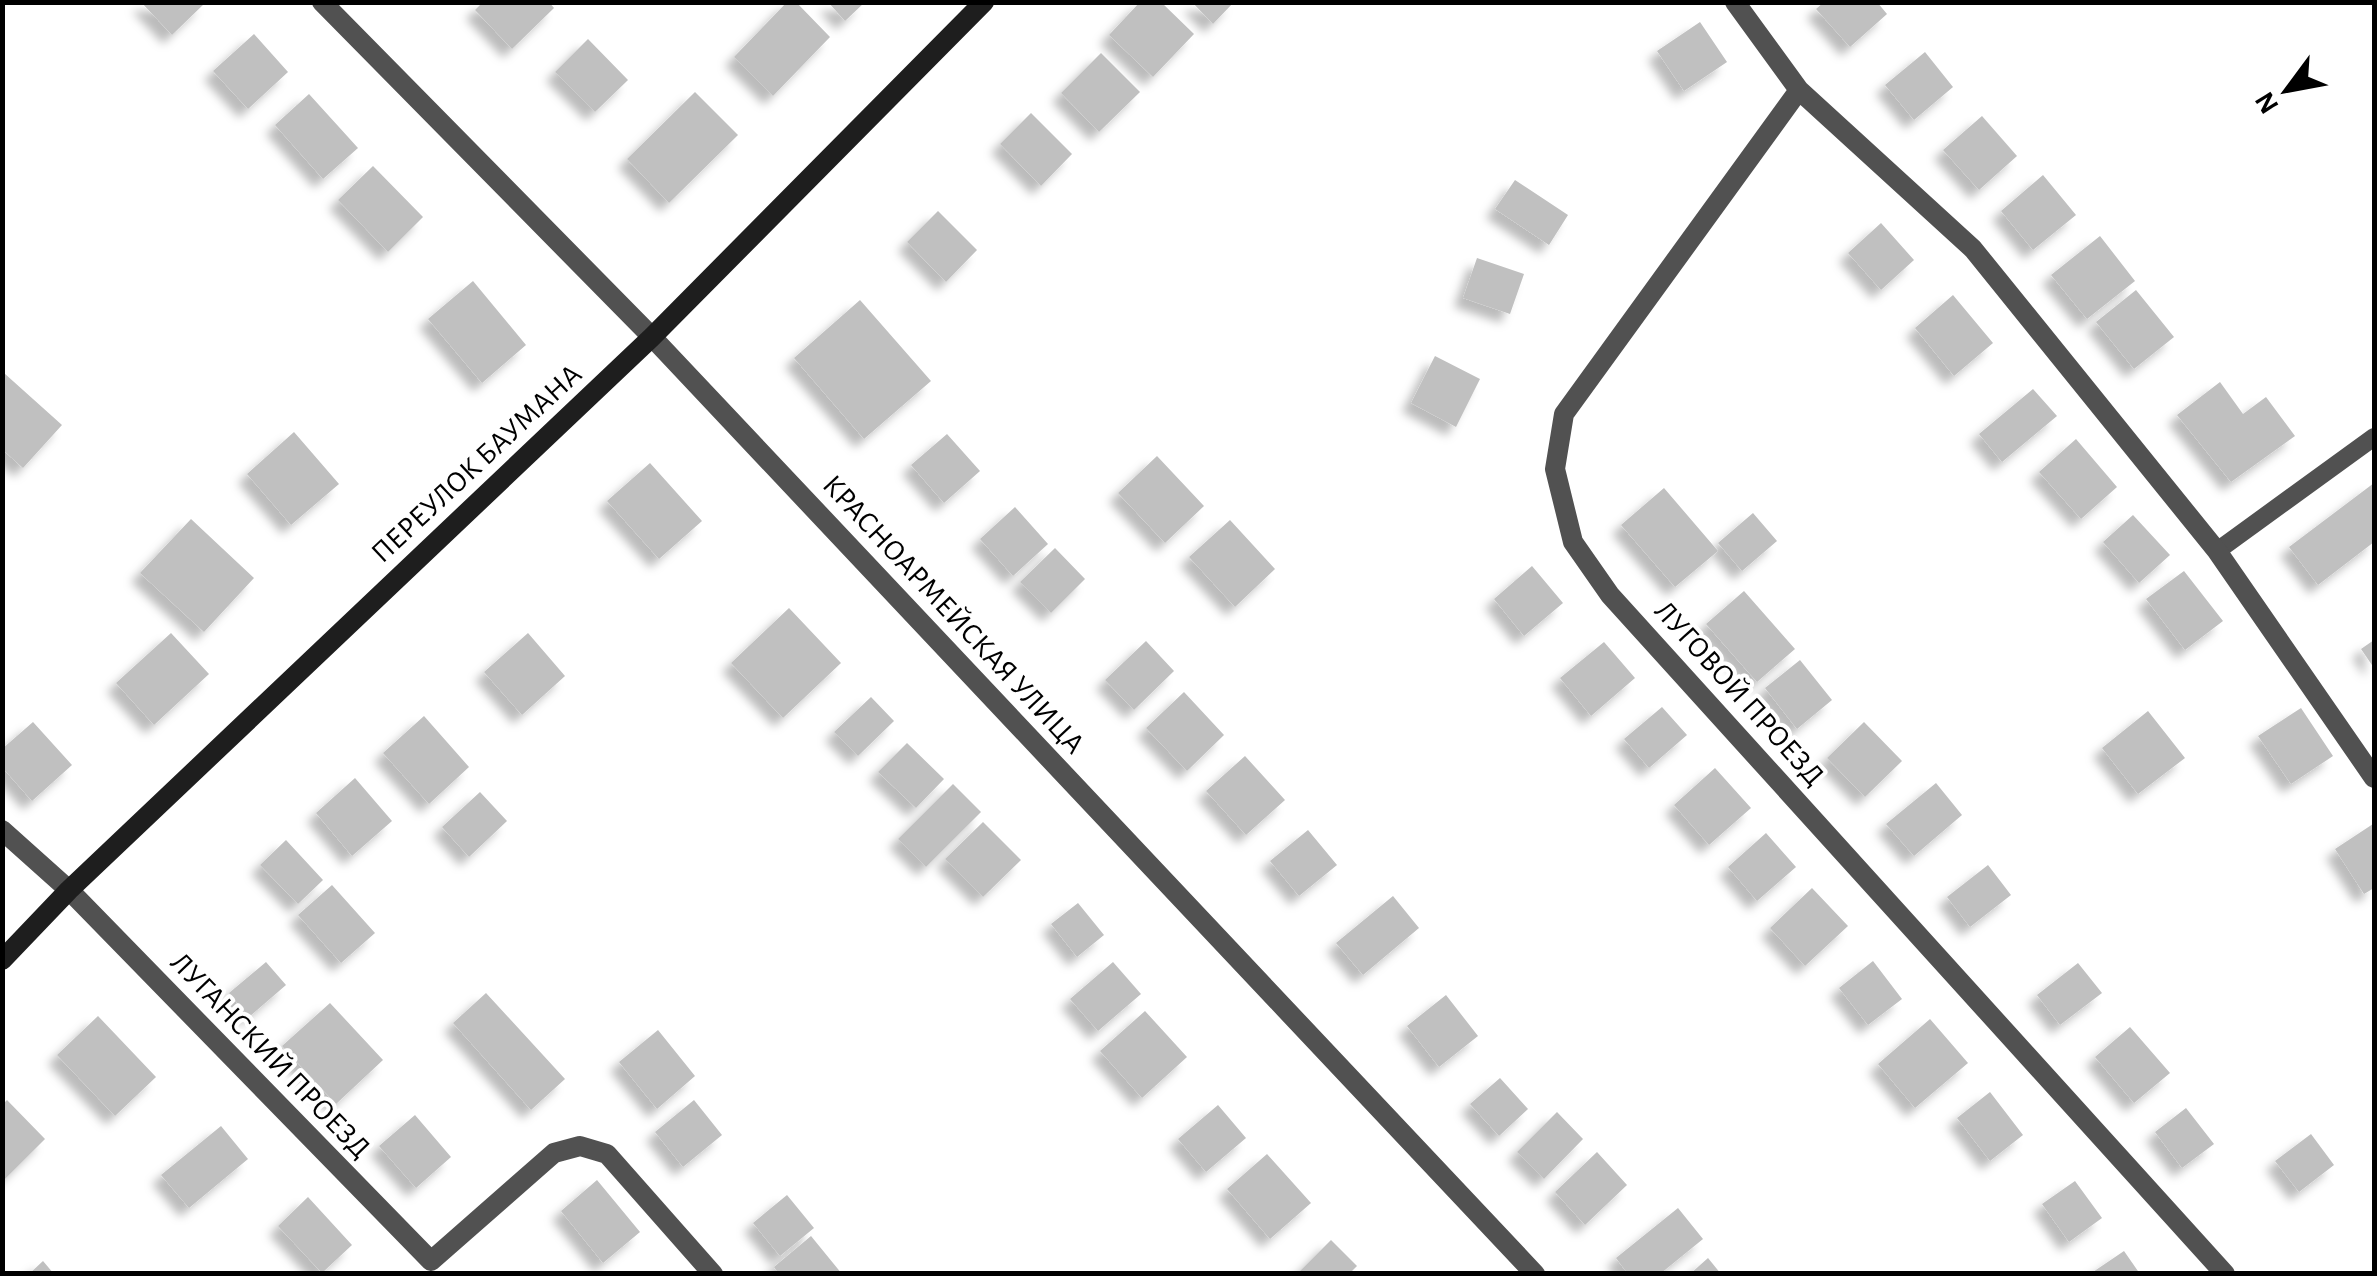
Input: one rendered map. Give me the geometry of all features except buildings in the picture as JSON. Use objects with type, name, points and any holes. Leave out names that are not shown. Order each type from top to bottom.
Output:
[{"type":"street","name":"КРАСНОАРМЕЙСКАЯ УЛИЦА","points":[[322,2],[652,337],[1534,1274]]},
{"type":"street","name":"ПЕРЕУЛОК БАУМАНА","points":[[2,960],[68,890],[652,337],[984,2]]},
{"type":"street","points":[[1735,2],[1799,90],[1972,248],[2218,551],[2374,778]]},
{"type":"street","name":"ЛУГОВОЙ ПРОЕЗД","points":[[1799,90],[1564,414],[1555,470],[1573,542],[1610,595],[2225,1274]]},
{"type":"street","name":"ЛУГАНСКИЙ ПРОЕЗД","points":[[2,830],[68,890],[424,1267],[554,1153],[580,1146],[606,1154],[714,1274]]},
{"type":"lane","points":[[2218,551],[2374,437]]}]
